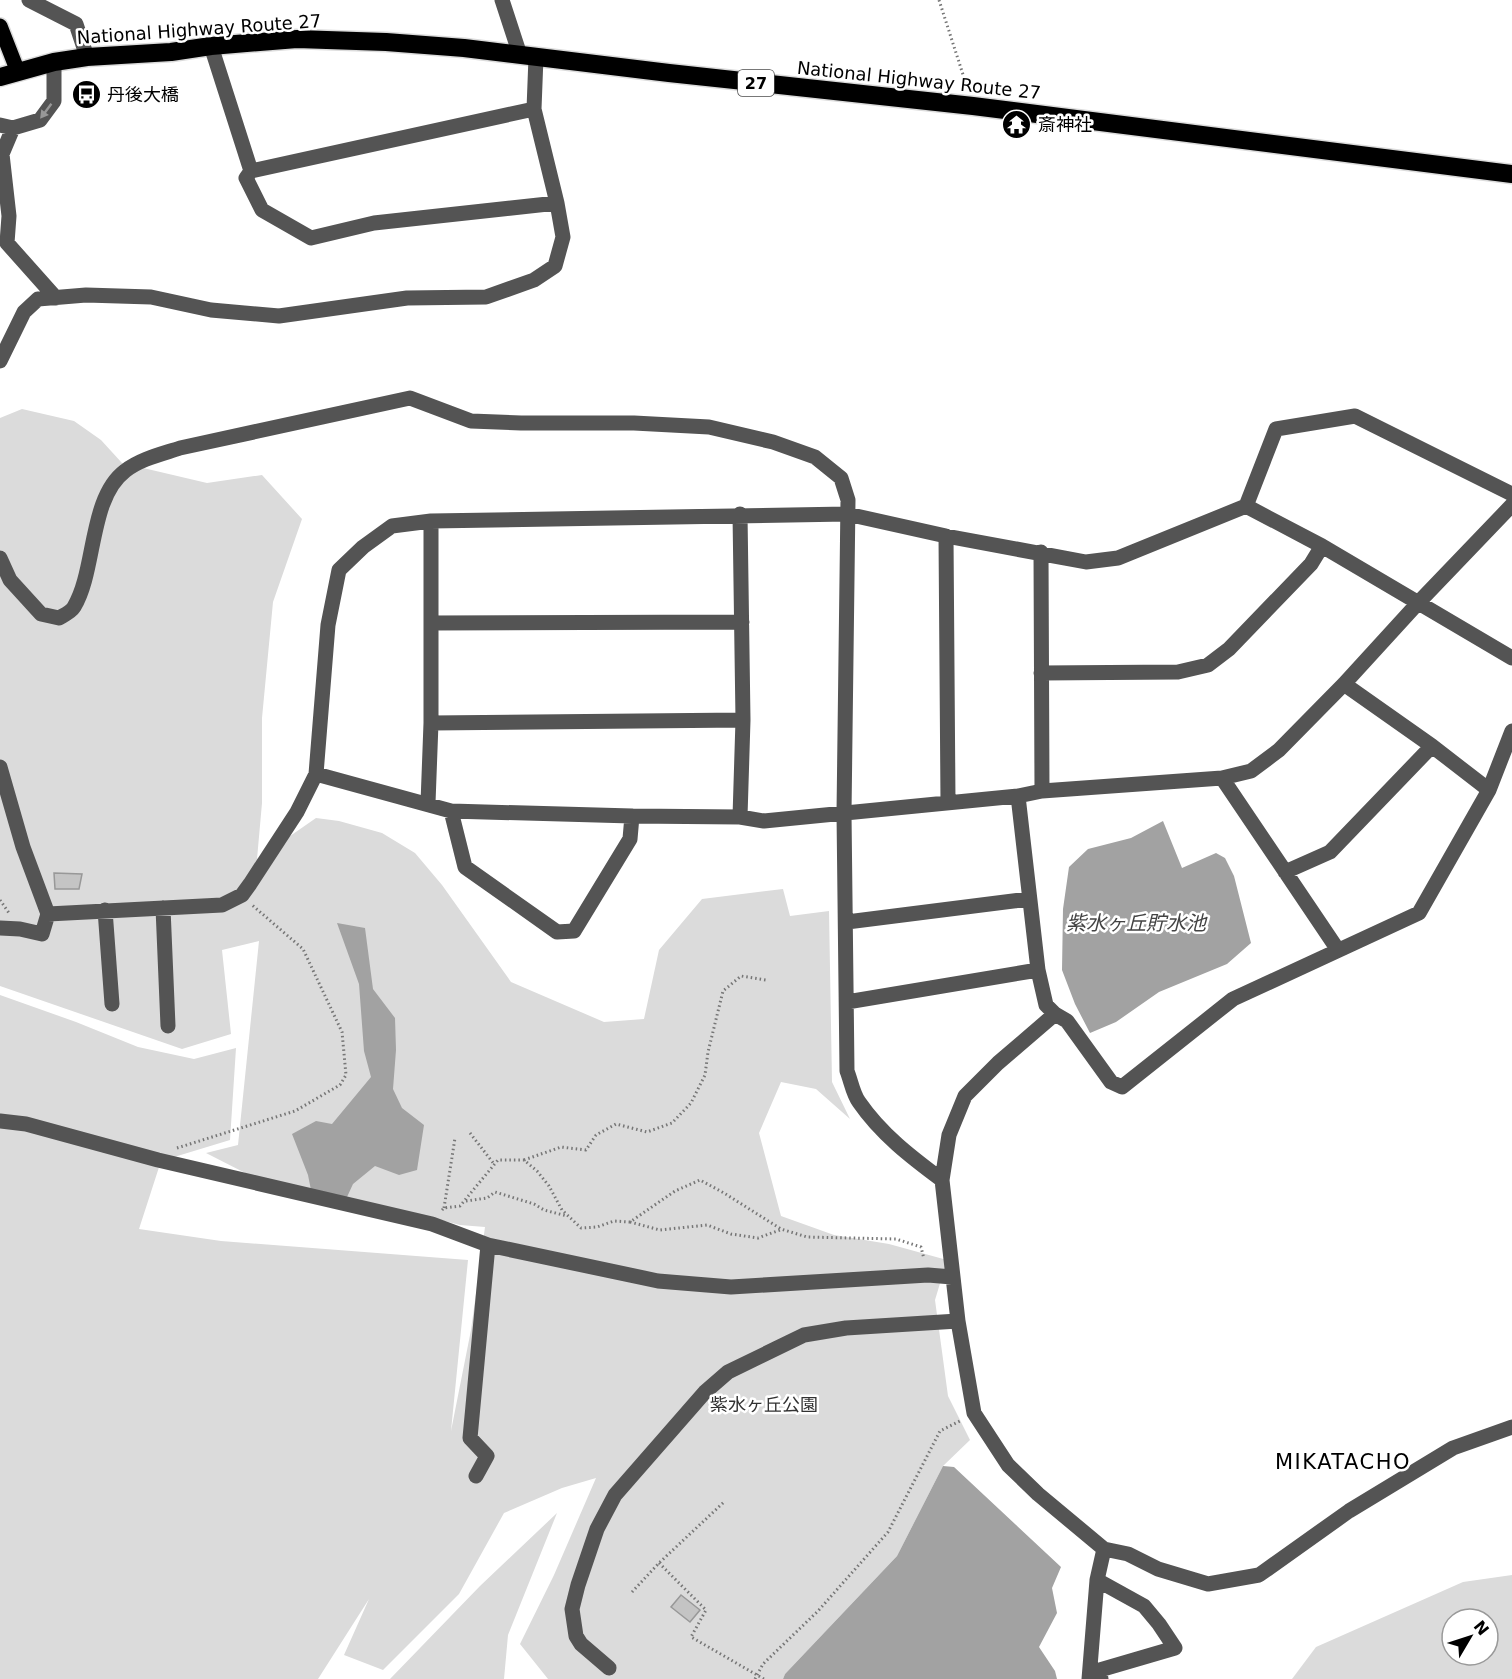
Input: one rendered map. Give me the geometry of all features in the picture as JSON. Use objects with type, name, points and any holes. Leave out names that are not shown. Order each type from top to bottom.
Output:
[{"type":"highway","name":"National Highway Route 27","points":[[9,74],[54,62],[87,57],[171,52],[211,46],[308,40],[386,42],[974,106],[1512,174]]},
{"type":"main road","points":[[0,26],[9,74]]},
{"type":"street","points":[[29,0],[76,24],[87,57]]},
{"type":"street","points":[[0,361],[24,312],[38,299],[86,295],[151,297],[211,310],[279,316],[407,298],[486,297],[534,280],[555,266],[563,237],[534,109],[528,56],[502,0]]},
{"type":"street","points":[[211,46],[251,171]]},
{"type":"street","points":[[54,62],[54,101],[40,120],[6,126],[2,154],[9,216],[4,244],[56,298]]},
{"type":"street","points":[[534,109],[251,171],[246,178],[262,210],[311,238],[374,223],[557,203]]},
{"type":"street","points":[[0,558],[10,580],[41,614],[59,618],[73,609],[83,584],[108,492],[124,471],[180,448],[410,398],[471,421],[634,423],[709,427],[773,442],[815,457],[840,478],[848,500],[844,813],[847,1071],[858,1101],[898,1148],[942,1180]]},
{"type":"street","points":[[48,914],[222,905],[242,896],[297,812],[316,774],[328,625],[339,570],[363,547],[392,526],[431,521],[740,514],[847,514],[946,536],[1086,562],[1118,558],[1246,506],[1276,429],[1355,416],[1512,494]]},
{"type":"street","points":[[316,774],[451,811],[740,817],[764,821],[1018,796],[1042,791],[1222,778],[1251,771],[1279,750],[1512,505]]},
{"type":"street","points":[[1246,506],[1322,546],[1512,658]]},
{"type":"street","points":[[740,514],[743,720],[740,817]]},
{"type":"street","points":[[428,803],[432,723],[431,521]]},
{"type":"street","points":[[946,536],[948,802]]},
{"type":"street","points":[[1041,673],[1178,672],[1208,665],[1229,649],[1311,564],[1322,546]]},
{"type":"street","points":[[1041,552],[1042,791]]},
{"type":"street","points":[[431,623],[742,622]]},
{"type":"street","points":[[1344,684],[1432,746],[1489,790]]},
{"type":"street","points":[[432,723],[743,720]]},
{"type":"street","points":[[1018,796],[1038,970],[1046,1005],[1066,1021],[1111,1082],[1122,1087],[1233,999],[1419,913],[1489,790],[1512,731]]},
{"type":"street","points":[[1285,873],[1330,852],[1432,746]]},
{"type":"street","points":[[0,767],[23,847],[48,914],[42,934],[20,929],[0,928]]},
{"type":"street","points":[[1222,778],[1338,950]]},
{"type":"street","points":[[451,811],[465,867],[557,933],[574,931],[630,839],[632,816]]},
{"type":"street","points":[[847,922],[1029,898]]},
{"type":"street","points":[[164,908],[168,1026]]},
{"type":"street","points":[[105,910],[112,1004]]},
{"type":"street","points":[[847,1002],[1038,970]]},
{"type":"street","points":[[1055,1014],[998,1063],[965,1096],[950,1135],[942,1180],[958,1321],[974,1413],[1008,1465],[1038,1494],[1104,1549],[1128,1554],[1158,1569],[1208,1584],[1259,1575],[1349,1510],[1453,1448],[1512,1426]]},
{"type":"street","points":[[0,1121],[26,1124],[158,1160],[432,1224],[488,1245],[658,1281],[731,1287],[928,1275],[952,1277]]},
{"type":"street","points":[[476,1476],[487,1456],[470,1438],[488,1245]]},
{"type":"street","points":[[609,1668],[581,1644],[576,1636],[572,1609],[597,1529],[615,1495],[705,1392],[728,1372],[804,1335],[846,1329],[958,1321]]},
{"type":"street","points":[[1089,1679],[1097,1580],[1104,1549]]},
{"type":"street","points":[[1097,1580],[1144,1606],[1174,1648],[1093,1672],[1101,1679]]},
{"type":"path","points":[[939,0],[974,106]]},
{"type":"path","points":[[158,1160],[172,1149],[295,1111],[340,1084],[346,1075],[342,1032],[303,949],[242,896]]},
{"type":"path","points":[[444,1208],[460,1206],[498,1160],[525,1160],[561,1147],[586,1150],[596,1135],[616,1124],[646,1132],[672,1123],[690,1103],[705,1075],[708,1052],[723,991],[741,975],[766,980]]},
{"type":"path","points":[[470,1133],[494,1164]]},
{"type":"path","points":[[432,1224],[444,1208],[455,1138]]},
{"type":"path","points":[[525,1160],[549,1186],[562,1210],[581,1228],[597,1227],[614,1221],[630,1222],[660,1230],[706,1225],[731,1234],[758,1238],[781,1229]]},
{"type":"path","points":[[630,1222],[675,1191],[700,1180],[781,1229],[807,1237],[896,1239],[921,1247],[928,1275]]},
{"type":"path","points":[[464,1201],[487,1198],[495,1192],[534,1203],[544,1210],[569,1216]]},
{"type":"path","points":[[755,1679],[763,1664],[818,1611],[888,1532],[940,1431],[974,1413]]},
{"type":"path","points":[[632,1592],[659,1563],[724,1502]]},
{"type":"path","points":[[659,1563],[706,1610],[691,1637],[764,1679]]},
{"type":"green space","name":"紫水ヶ丘公園","points":[[22,409],[74,421],[101,440],[122,463],[207,483],[262,475],[302,519],[273,602],[262,718],[262,803],[257,859],[316,818],[339,821],[382,833],[415,853],[442,885],[511,982],[604,1022],[644,1019],[659,950],[702,899],[783,889],[790,916],[829,911],[832,1082],[850,1119],[816,1089],[781,1082],[759,1133],[781,1216],[834,1235],[889,1244],[947,1260],[935,1300],[948,1396],[970,1440],[943,1466],[897,1556],[785,1674],[783,1679],[548,1679],[520,1644],[554,1575],[596,1478],[562,1488],[504,1513],[459,1594],[383,1670],[344,1655],[369,1599],[318,1679],[0,1679],[0,995],[138,1047],[194,1059],[236,1048],[230,1140],[161,1161],[139,1229],[221,1241],[468,1260],[451,1431],[471,1330],[485,1227],[460,1225],[433,1218],[292,1197],[206,1153],[238,1145],[259,941],[222,950],[231,1034],[182,1049],[0,986],[0,418]]},
{"type":"green space","points":[[557,1513],[508,1635],[504,1679],[390,1679],[480,1586]]},
{"type":"green space","points":[[1512,1575],[1512,1679],[1292,1679],[1316,1647],[1463,1582]]},
{"type":"water","name":"紫水ヶ丘貯水池","points":[[1163,821],[1182,868],[1216,853],[1225,858],[1234,876],[1251,943],[1227,964],[1159,992],[1116,1022],[1090,1033],[1075,1004],[1062,970],[1063,909],[1069,867],[1088,849],[1131,838]]},
{"type":"water","points":[[337,923],[365,928],[373,989],[395,1018],[396,1050],[393,1089],[402,1108],[424,1125],[417,1170],[399,1175],[375,1166],[353,1184],[347,1197],[311,1190],[308,1175],[292,1134],[316,1121],[332,1124],[371,1077],[364,1051],[359,984]]},
{"type":"water","points":[[943,1466],[954,1467],[1061,1567],[1052,1588],[1057,1613],[1039,1647],[1055,1671],[1057,1679],[783,1679],[785,1674],[897,1556]]},
{"type":"building","points":[[54,873],[82,874],[79,889],[55,889]]},
{"type":"building","points":[[681,1595],[700,1610],[690,1622],[671,1607]]},
{"type":"place","name":"丹後大橋","points":[[86,94]]},
{"type":"place","name":"斎神社","points":[[1017,124]]},
{"type":"district","name":"MIKATACHO","points":[[1343,1462]]}]
